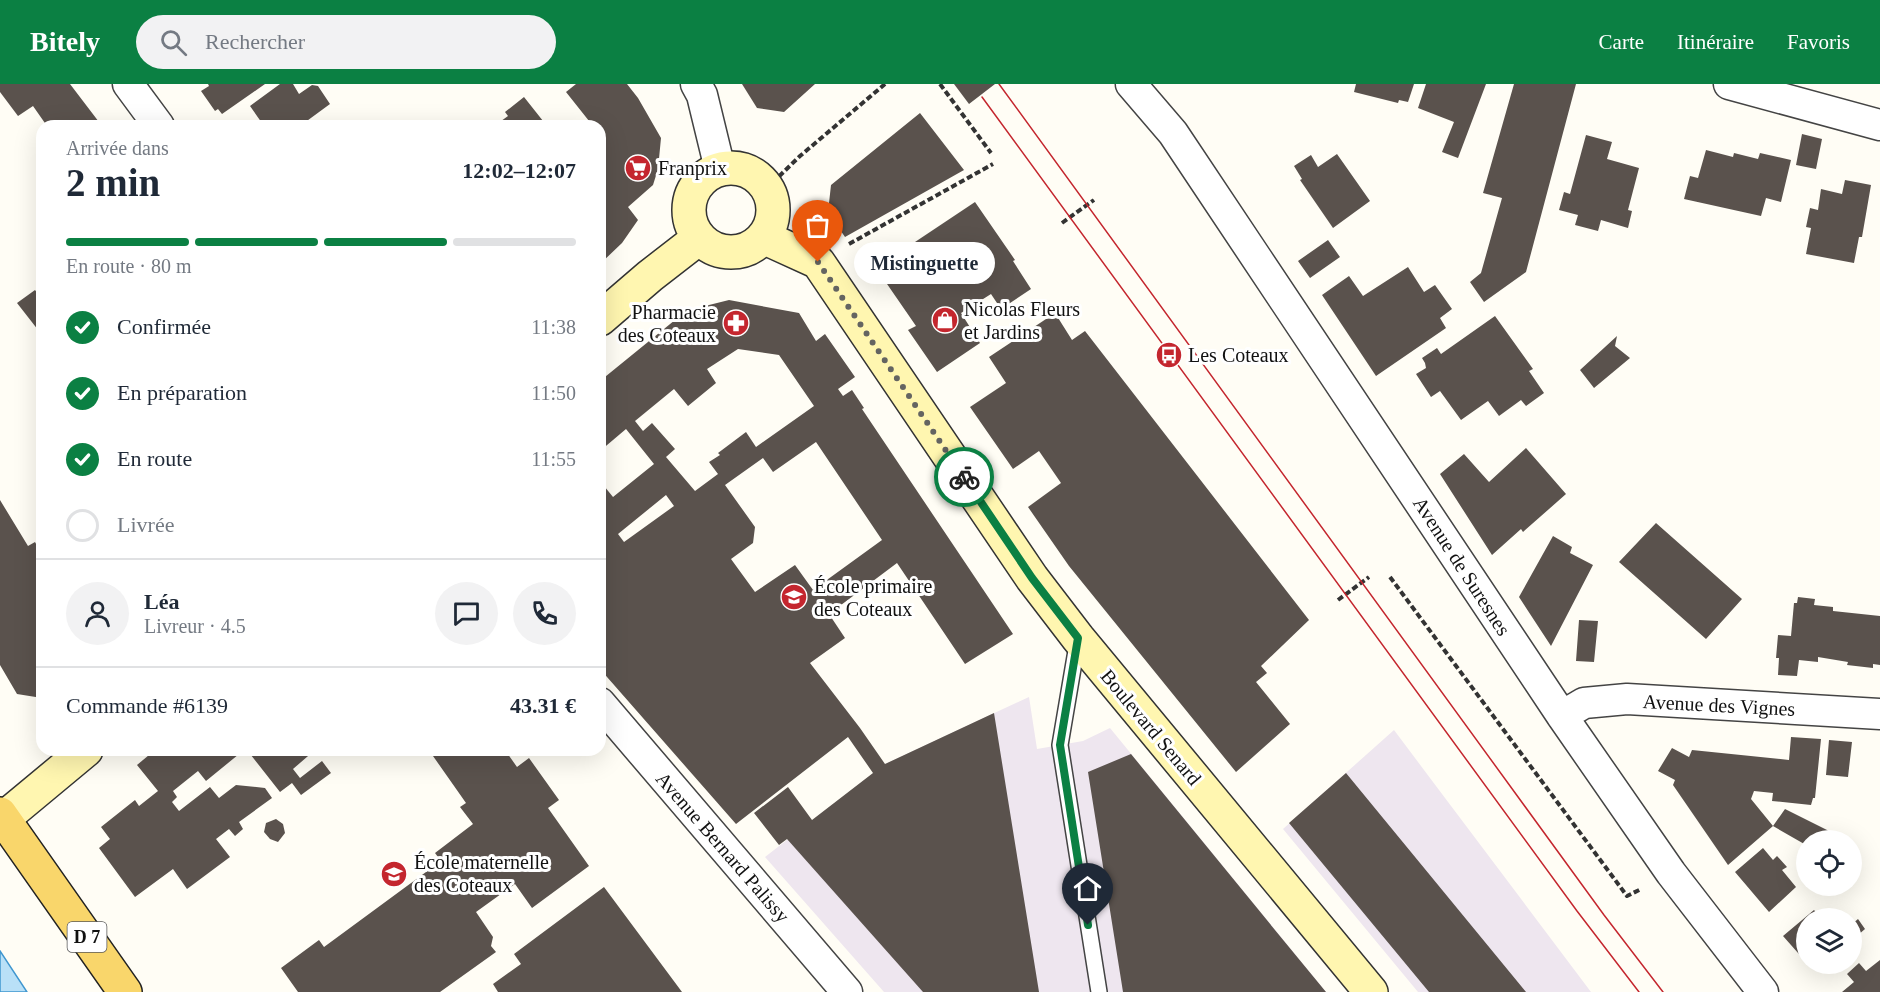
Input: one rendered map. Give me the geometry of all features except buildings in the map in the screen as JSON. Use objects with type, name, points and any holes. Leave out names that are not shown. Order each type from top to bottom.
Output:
[{"type":"main road","name":"D 7","points":[[2,816],[125,992]]},
{"type":"street","points":[[128,84],[155,120]]},
{"type":"street","points":[[696,84],[702,95],[720,169]]},
{"type":"street","name":"Avenue de Suresnes","points":[[1131,84],[1173,133],[1562,716],[1671,873],[1763,992]]},
{"type":"street","name":"Avenue de Suresnes","points":[[1157,84],[1173,133]]},
{"type":"street","points":[[1729,84],[1880,125]]},
{"type":"street","points":[[734,168],[747,171],[760,179],[766,189],[773,209],[771,224],[763,237],[753,246],[740,251],[725,252],[710,246],[699,238],[690,220],[689,206],[693,192],[707,176],[720,169],[734,168]]},
{"type":"street","points":[[763,237],[818,262]]},
{"type":"street","points":[[606,314],[699,238]]},
{"type":"street","name":"Boulevard Senard","points":[[818,262],[1032,578],[1078,638],[1371,992]]},
{"type":"street","name":"Avenue des Vignes","points":[[1562,716],[1584,703],[1627,699],[1880,714]]},
{"type":"street","name":"Avenue Bernard Palissy","points":[[606,710],[847,992]]},
{"type":"street","points":[[2,816],[78,756]]},
{"type":"lane","points":[[1078,638],[1060,745],[1099,992]]},
{"type":"path","points":[[766,189],[800,156],[885,84]]},
{"type":"path","points":[[940,84],[991,153]]},
{"type":"path","points":[[818,262],[993,164]]},
{"type":"path","points":[[1062,223],[1094,200]]},
{"type":"path","points":[[1390,577],[1627,896],[1671,873]]},
{"type":"path","points":[[1338,600],[1369,578]]},
{"type":"shaded area","points":[[1029,697],[1037,749],[1083,741],[1110,728],[1326,992],[884,992],[765,857],[885,764]]},
{"type":"shaded area","points":[[1394,730],[1591,992],[1418,992],[1283,829]]},
{"type":"water","points":[[0,951],[27,992],[0,992]]},
{"type":"tram line","points":[[999,84],[1604,915],[1663,992]]},
{"type":"tram line","points":[[982,97],[1577,911],[1639,992]]},
{"type":"way so far","points":[[818,262],[964,477]]},
{"type":"place","name":"Franprix","points":[[638,168]]},
{"type":"place","name":"Mistinguette","points":[[818,262]]},
{"type":"place","name":"Nicolas Fleurs et Jardins","points":[[945,320]]},
{"type":"place","name":"Pharmacie des Coteaux","points":[[736,323]]},
{"type":"place","name":"Les Coteaux","points":[[1169,355]]},
{"type":"place","name":"École primaire des Coteaux","points":[[794,597]]},
{"type":"place","name":"École maternelle des Coteaux","points":[[394,874]]},
{"type":"route","points":[[964,477],[1032,578],[1078,638],[1060,745],[1088,925]]}]
